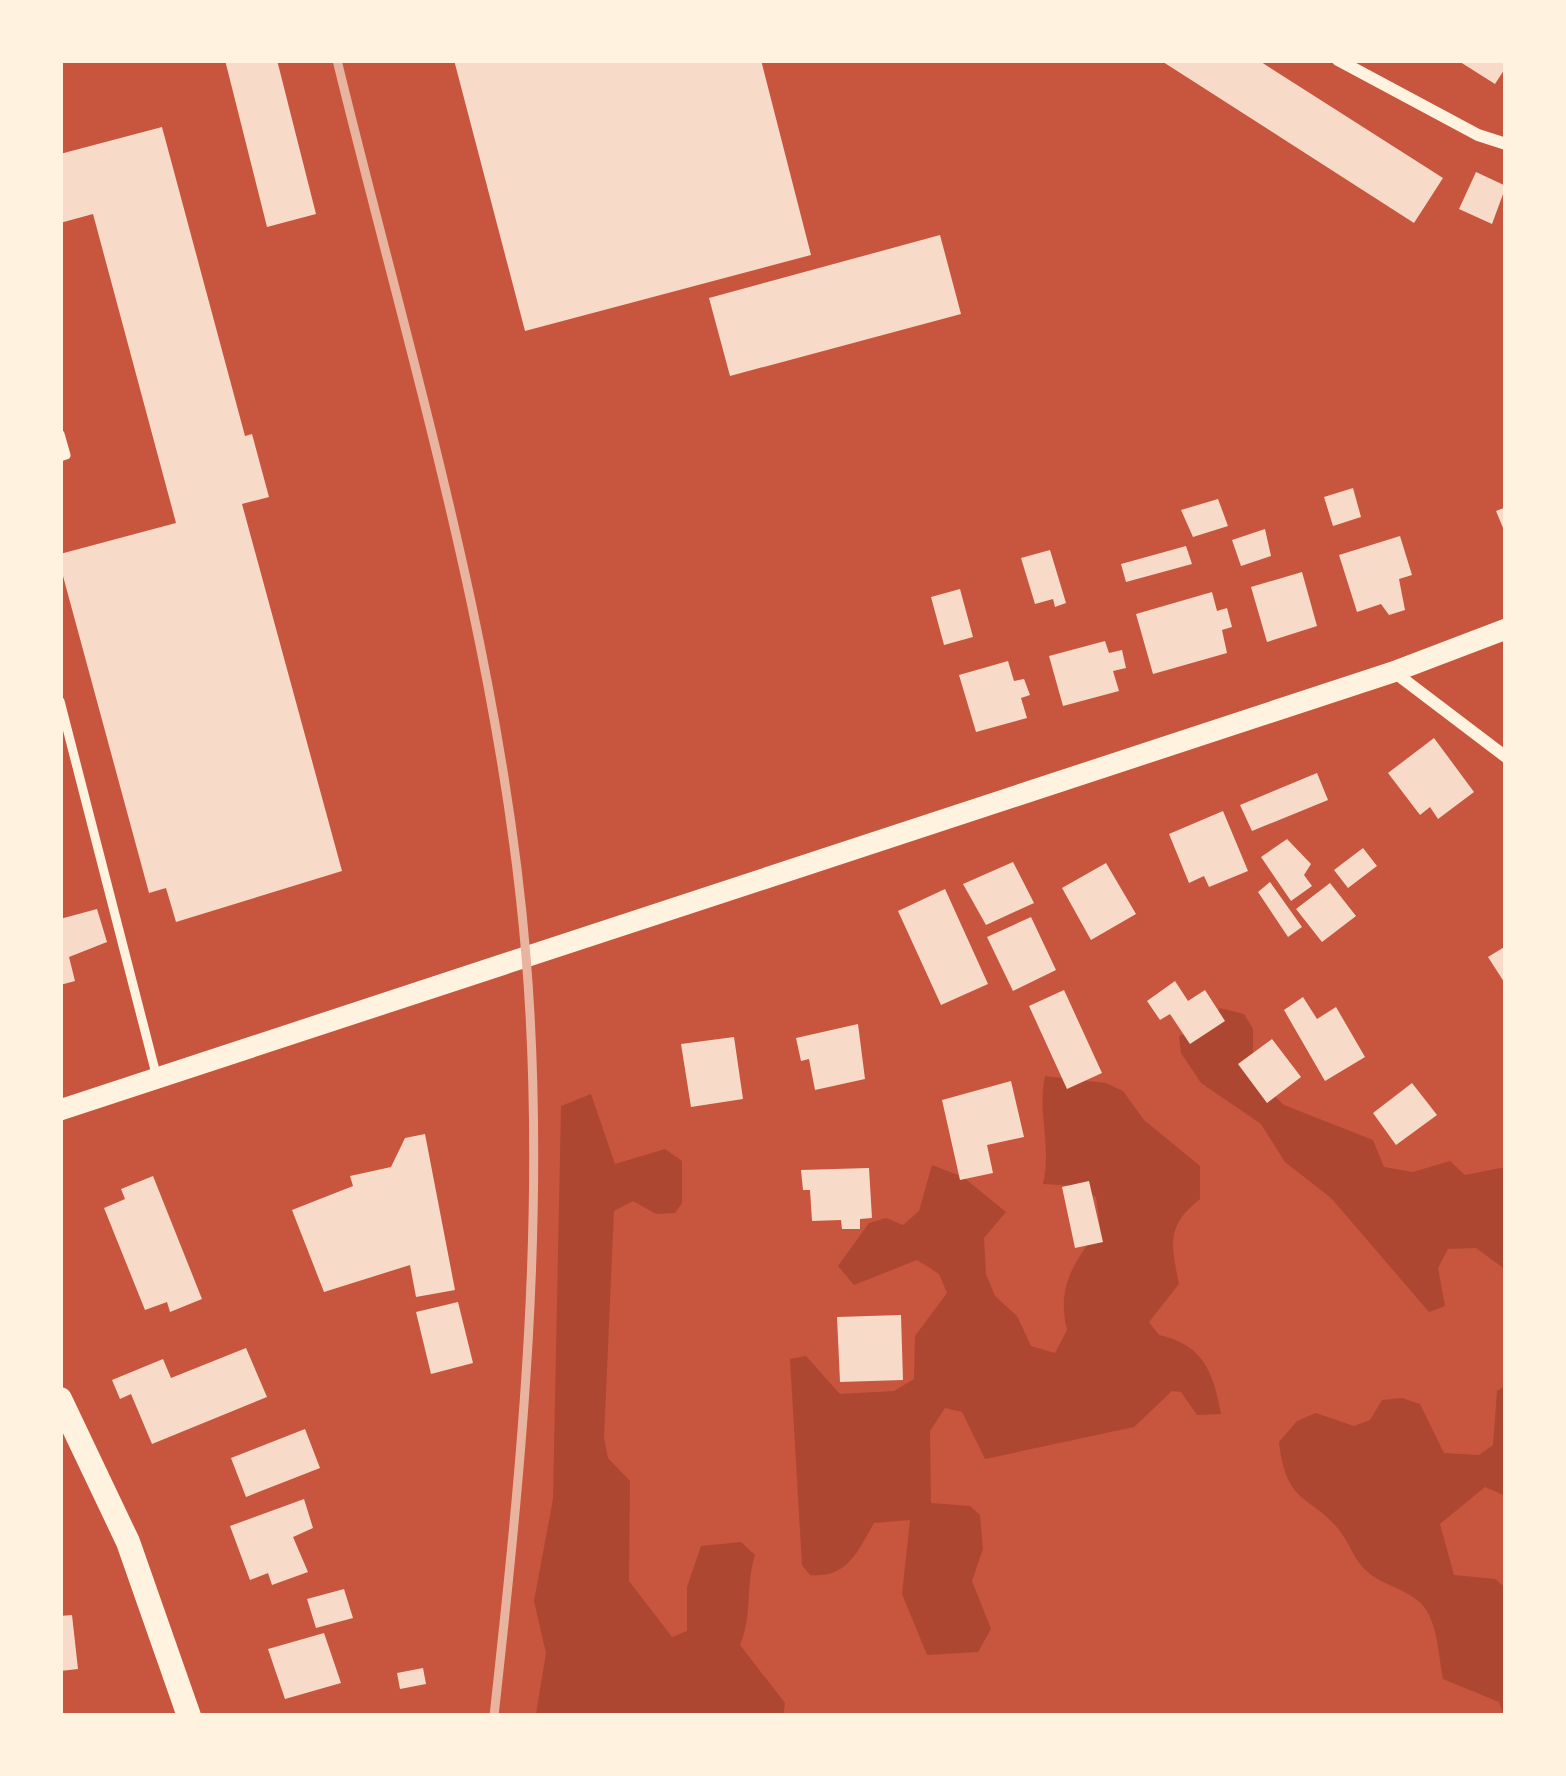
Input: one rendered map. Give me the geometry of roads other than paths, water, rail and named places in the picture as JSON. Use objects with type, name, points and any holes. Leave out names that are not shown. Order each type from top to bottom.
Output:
[{"type":"main road","points":[[60,1399],[128,1542],[189,1716]]},
{"type":"street","points":[[1339,60],[1478,135],[1506,144]]},
{"type":"street","points":[[60,1110],[1393,672],[1506,629]]},
{"type":"street","points":[[1393,672],[1506,757]]},
{"type":"lane","points":[[60,434],[66,455],[60,457]]},
{"type":"lane","points":[[60,701],[157,1080]]},
{"type":"railway","points":[[337,60],[474,617],[514,842],[526,956],[532,1051],[532,1242],[522,1431],[494,1716]]}]
